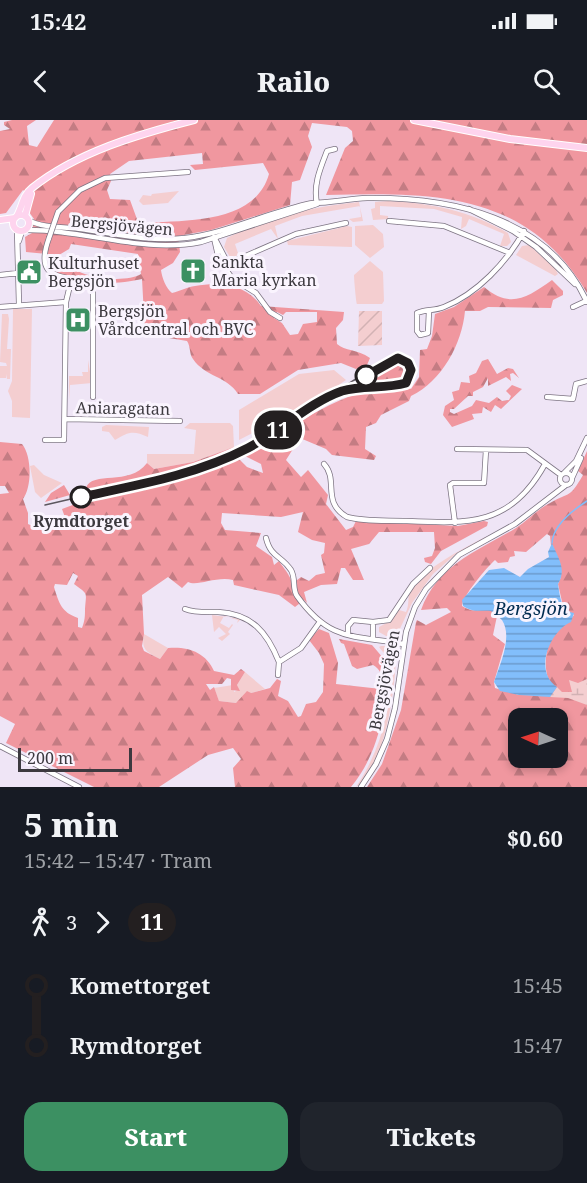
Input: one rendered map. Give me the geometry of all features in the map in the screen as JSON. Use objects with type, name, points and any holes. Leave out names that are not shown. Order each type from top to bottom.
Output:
[{"type":"main road","points":[[19,229],[16,217],[26,196],[52,174],[111,146],[194,120]]},
{"type":"main road","points":[[414,120],[510,139],[587,148]]},
{"type":"main road","points":[[19,229],[26,218],[27,202],[36,186]]},
{"type":"main road","name":"Bergsjövägen","points":[[0,222],[16,217],[26,218]]},
{"type":"main road","name":"Bergsjövägen","points":[[0,222],[19,229]]},
{"type":"street","points":[[317,204],[314,188],[321,166],[327,151],[335,149]]},
{"type":"street","points":[[93,397],[94,288],[91,284],[71,281],[53,274],[47,268],[43,253],[58,212],[80,190],[105,178],[188,172]]},
{"type":"street","name":"Bergsjövägen","points":[[19,229],[149,244],[201,242],[213,235],[277,212],[317,204],[380,198],[423,201],[469,209],[522,234],[574,283],[586,303]]},
{"type":"street","name":"Bergsjövägen","points":[[26,218],[159,239],[184,238],[224,235],[317,204]]},
{"type":"street","points":[[389,221],[444,226],[510,253]]},
{"type":"street","points":[[225,265],[296,234],[346,223]]},
{"type":"street","points":[[19,229],[19,304]]},
{"type":"street","points":[[429,311],[428,333],[420,335],[417,333],[417,313],[442,308],[500,268],[522,234]]},
{"type":"street","points":[[213,235],[219,260],[225,265],[232,278],[256,293],[270,312],[280,318]]},
{"type":"street","points":[[217,247],[224,235]]},
{"type":"street","points":[[201,242],[217,247]]},
{"type":"street","points":[[0,275],[18,273]]},
{"type":"street","points":[[45,440],[64,441],[66,294],[71,281]]},
{"type":"street","points":[[0,307],[66,302]]},
{"type":"street","points":[[573,307],[586,303]]},
{"type":"street","points":[[547,397],[573,399],[576,384],[580,381],[587,381]]},
{"type":"street","name":"Aniaragatan","points":[[65,419],[180,421]]},
{"type":"street","name":"Bergsjövägen","points":[[551,496],[562,476],[576,461],[587,438]]},
{"type":"street","name":"Bergsjövägen","points":[[361,787],[376,764],[392,724],[403,644],[415,607],[439,572],[468,549],[523,519],[566,485],[572,478],[587,444]]},
{"type":"street","points":[[457,449],[527,450],[562,476],[566,485]]},
{"type":"street","points":[[455,523],[450,485],[484,483],[486,450]]},
{"type":"street","points":[[324,464],[328,469],[333,504],[347,517],[455,523],[480,520],[504,509],[526,490],[546,464]]},
{"type":"street","points":[[562,476],[569,473],[572,478]]},
{"type":"street","points":[[266,538],[270,552],[291,570],[296,595],[319,623],[348,635],[403,644]]},
{"type":"street","points":[[348,635],[348,626],[353,620],[382,622],[392,617],[413,584],[430,568]]},
{"type":"street","points":[[184,609],[228,613],[250,620],[267,636],[279,662],[278,675]]},
{"type":"street","points":[[373,622],[373,638]]},
{"type":"street","points":[[279,662],[301,648],[319,623]]},
{"type":"street","points":[[0,747],[79,787]]},
{"type":"green space","points":[[36,120],[27,126],[29,145],[37,147],[54,120],[587,120],[587,293],[563,259],[536,234],[506,216],[474,205],[439,198],[403,195],[326,195],[345,148],[353,141],[352,131],[347,127],[312,123],[308,136],[312,147],[300,180],[292,182],[290,205],[211,230],[178,236],[180,252],[173,263],[161,270],[162,276],[172,293],[189,287],[214,284],[240,289],[248,293],[261,306],[344,312],[343,320],[336,328],[337,344],[370,358],[367,365],[356,369],[341,363],[298,370],[260,394],[238,394],[228,383],[198,365],[192,357],[187,341],[145,334],[142,279],[101,283],[71,279],[59,274],[51,266],[47,254],[26,252],[25,237],[32,233],[34,219],[29,212],[31,196],[23,190],[6,213],[0,214],[0,131],[10,129],[4,125],[4,122]],"holes":[[[202,153],[203,164],[190,165],[195,170],[263,163],[269,174],[261,190],[249,202],[234,211],[198,219],[142,223],[138,222],[130,200],[110,199],[107,190],[111,181],[110,174],[129,161]],[[71,244],[138,254],[141,274],[121,279],[84,274],[64,263],[59,255],[69,249]],[[277,312],[283,315],[286,312],[317,312],[317,322],[303,324],[298,334],[290,335],[282,323],[274,318]]]},
{"type":"green space","points":[[179,191],[168,203],[143,205],[139,201],[143,195],[151,196]]},
{"type":"green space","points":[[388,201],[435,206],[465,214],[508,233],[511,242],[507,246],[500,246],[504,234],[469,219],[466,226],[461,229],[462,217],[434,209],[380,206],[380,215],[388,216],[388,219],[373,220],[371,209],[375,208],[375,202]]},
{"type":"green space","points":[[359,202],[360,206],[302,216],[275,226],[278,239],[271,229],[235,244],[238,253],[236,257],[230,257],[224,247],[227,238],[258,224],[325,206]]},
{"type":"green space","points":[[360,207],[363,221],[353,222],[349,219],[361,217]]},
{"type":"green space","points":[[373,225],[383,234],[384,247],[370,258],[355,245],[355,226]]},
{"type":"green space","points":[[347,226],[352,227],[352,247],[288,245],[287,241]]},
{"type":"green space","points":[[529,245],[555,268],[558,274],[555,276],[516,255],[522,246]]},
{"type":"green space","points":[[370,261],[383,272],[384,301],[382,304],[357,304],[354,275]]},
{"type":"green space","points":[[552,280],[563,291],[563,295],[553,300],[551,308],[488,307],[480,311],[465,311],[460,336],[441,371],[432,381],[411,396],[409,401],[381,415],[376,423],[366,427],[365,449],[376,456],[374,460],[332,455],[326,449],[300,438],[286,460],[301,477],[308,470],[328,495],[326,504],[346,530],[353,527],[356,521],[458,526],[484,521],[488,522],[487,526],[441,551],[431,564],[425,562],[424,558],[432,556],[435,548],[434,532],[379,532],[369,544],[351,549],[364,580],[353,580],[345,568],[341,568],[337,584],[321,585],[304,592],[307,603],[304,600],[295,607],[279,595],[234,585],[233,580],[227,579],[188,582],[182,588],[168,577],[142,595],[144,634],[142,646],[144,651],[160,659],[168,648],[189,649],[206,659],[214,671],[234,675],[241,669],[245,672],[237,685],[240,691],[231,690],[231,679],[227,678],[222,684],[206,684],[210,690],[214,687],[219,701],[236,703],[247,691],[251,693],[270,688],[277,679],[281,681],[278,696],[288,701],[298,717],[301,716],[306,704],[316,702],[323,692],[324,664],[309,640],[319,629],[329,633],[338,663],[336,684],[381,689],[382,678],[379,670],[373,665],[357,669],[352,666],[344,644],[339,639],[372,645],[390,666],[386,698],[375,745],[361,774],[351,787],[235,787],[233,768],[241,759],[233,748],[208,755],[159,787],[94,787],[6,743],[15,724],[0,716],[0,494],[9,493],[5,486],[0,486],[0,442],[22,444],[25,449],[28,456],[29,479],[23,499],[28,513],[28,524],[46,532],[67,523],[62,509],[86,500],[190,477],[238,458],[247,467],[263,473],[261,464],[245,456],[316,412],[353,395],[373,390],[403,386],[411,389],[419,377],[420,350],[427,349],[432,336],[435,314],[454,307],[484,287],[493,294],[510,299],[526,296]],"holes":[[[303,512],[298,532],[312,540],[325,543],[324,553],[321,555],[325,573],[316,575],[309,581],[301,577],[292,584],[279,561],[274,565],[272,557],[256,546],[261,533],[225,530],[221,523],[222,513],[281,517]],[[73,573],[78,576],[74,584],[84,592],[86,597],[82,628],[78,627],[78,618],[68,613],[62,606],[54,587],[55,584],[67,585]]]},
{"type":"green space","points":[[13,309],[32,309],[30,418],[12,417],[12,401],[8,391],[12,381]]},
{"type":"green space","points":[[359,311],[382,311],[382,345],[358,346]]},
{"type":"green space","points":[[2,314],[8,314],[9,319],[7,349],[11,349],[10,379],[7,379],[6,374],[6,378],[0,378],[0,366],[7,366],[6,363],[0,362]]},
{"type":"green space","points":[[488,359],[497,374],[508,368],[513,369],[519,378],[513,373],[510,374],[511,381],[506,377],[488,386],[488,378],[483,387],[473,392],[473,396],[468,396],[454,409],[450,409],[450,412],[454,414],[472,406],[476,400],[489,403],[497,397],[502,401],[509,400],[511,396],[506,391],[512,385],[522,389],[501,409],[495,405],[491,412],[483,407],[482,413],[472,414],[474,419],[452,427],[443,415],[445,406],[454,400],[452,392],[459,390],[461,382],[470,383],[469,376],[476,373],[482,361]]},
{"type":"green space","points":[[88,360],[92,383],[70,385],[69,400],[69,376],[83,376],[82,372],[88,372]]},
{"type":"green space","points":[[395,363],[401,363],[405,376],[403,382],[373,385],[369,379]]},
{"type":"green space","points":[[334,370],[346,380],[315,401],[239,440],[239,410],[299,374]]},
{"type":"green space","points":[[190,423],[230,423],[233,426],[234,447],[193,462],[154,469],[147,463],[147,454],[194,454],[196,430],[184,428]]},
{"type":"green space","points":[[106,425],[149,427],[148,437],[131,433],[115,440],[109,432],[102,431],[102,427]]},
{"type":"green space","points":[[234,447],[235,451],[191,469],[94,492],[86,488],[96,480],[131,474],[147,463],[154,469],[193,462]]},
{"type":"green space","points":[[587,451],[587,787],[367,787],[382,764],[401,710],[416,622],[417,620],[426,625],[451,612],[447,608],[421,610],[428,594],[438,581],[461,560],[516,528],[546,505],[569,494],[583,475],[578,471]],"holes":[[[547,534],[550,536],[551,546],[552,544],[560,564],[561,574],[558,584],[563,606],[574,615],[553,636],[547,649],[546,672],[551,684],[519,695],[495,688],[494,682],[505,644],[493,635],[497,616],[491,610],[473,610],[462,606],[470,590],[495,560],[498,563],[508,562],[510,557],[515,556],[514,551],[526,552]]]},
{"type":"green space","points":[[34,465],[44,475],[62,483],[41,498],[35,492],[30,466]]},
{"type":"green space","points":[[64,485],[70,495],[45,502],[51,493]]},
{"type":"green space","points":[[501,529],[457,553],[433,574],[412,603],[397,635],[386,636],[379,632],[379,627],[392,620],[399,610],[406,612],[409,594],[424,575],[450,556]]},
{"type":"green space","points":[[212,615],[224,617],[220,623],[229,628],[233,625],[228,632],[230,634],[222,641],[218,638],[226,634],[219,627],[214,632]]},
{"type":"green space","points":[[144,634],[168,648],[160,659],[144,647]]},
{"type":"green space","points":[[389,646],[396,653],[391,705],[387,726],[374,763],[366,778],[356,787],[378,743],[390,698],[394,666],[379,647]]},
{"type":"green space","points":[[245,672],[265,689],[251,693],[236,703],[219,701],[214,688],[233,685],[234,692],[238,690],[237,685]]},
{"type":"green space","points":[[587,679],[587,705],[568,698],[550,697],[557,687],[562,692],[572,692],[569,680],[578,683]]},
{"type":"water","name":"Bergsjön","points":[[552,543],[562,568],[558,584],[561,598],[566,609],[574,613],[571,622],[557,634],[547,652],[546,671],[550,680],[557,687],[550,697],[500,691],[494,682],[506,642],[505,627],[502,620],[491,611],[470,610],[463,606],[462,600],[489,570],[504,568],[520,577],[528,569],[549,557],[548,552]]},
{"type":"waterway","points":[[552,543],[560,525],[587,501]]},
{"type":"tram line","points":[[45,505],[196,470],[248,448],[341,392],[406,383],[412,373],[411,364],[404,357],[390,357],[345,386],[334,395],[332,397],[328,401]]},
{"type":"tram line","name":"11","points":[[81,497],[177,476],[215,463],[261,441],[341,392],[355,388],[406,383],[410,379],[411,367],[406,361],[398,358],[366,376]]},
{"type":"place","name":"Sankta Maria kyrkan","points":[[193,271]]},
{"type":"place","name":"Kulturhuset Bergsjön","points":[[29,272]]},
{"type":"place","name":"Bergsjön Vårdcentral och BVC","points":[[78,320]]},
{"type":"place","name":"Rymdtorget","points":[[81,497]]}]
